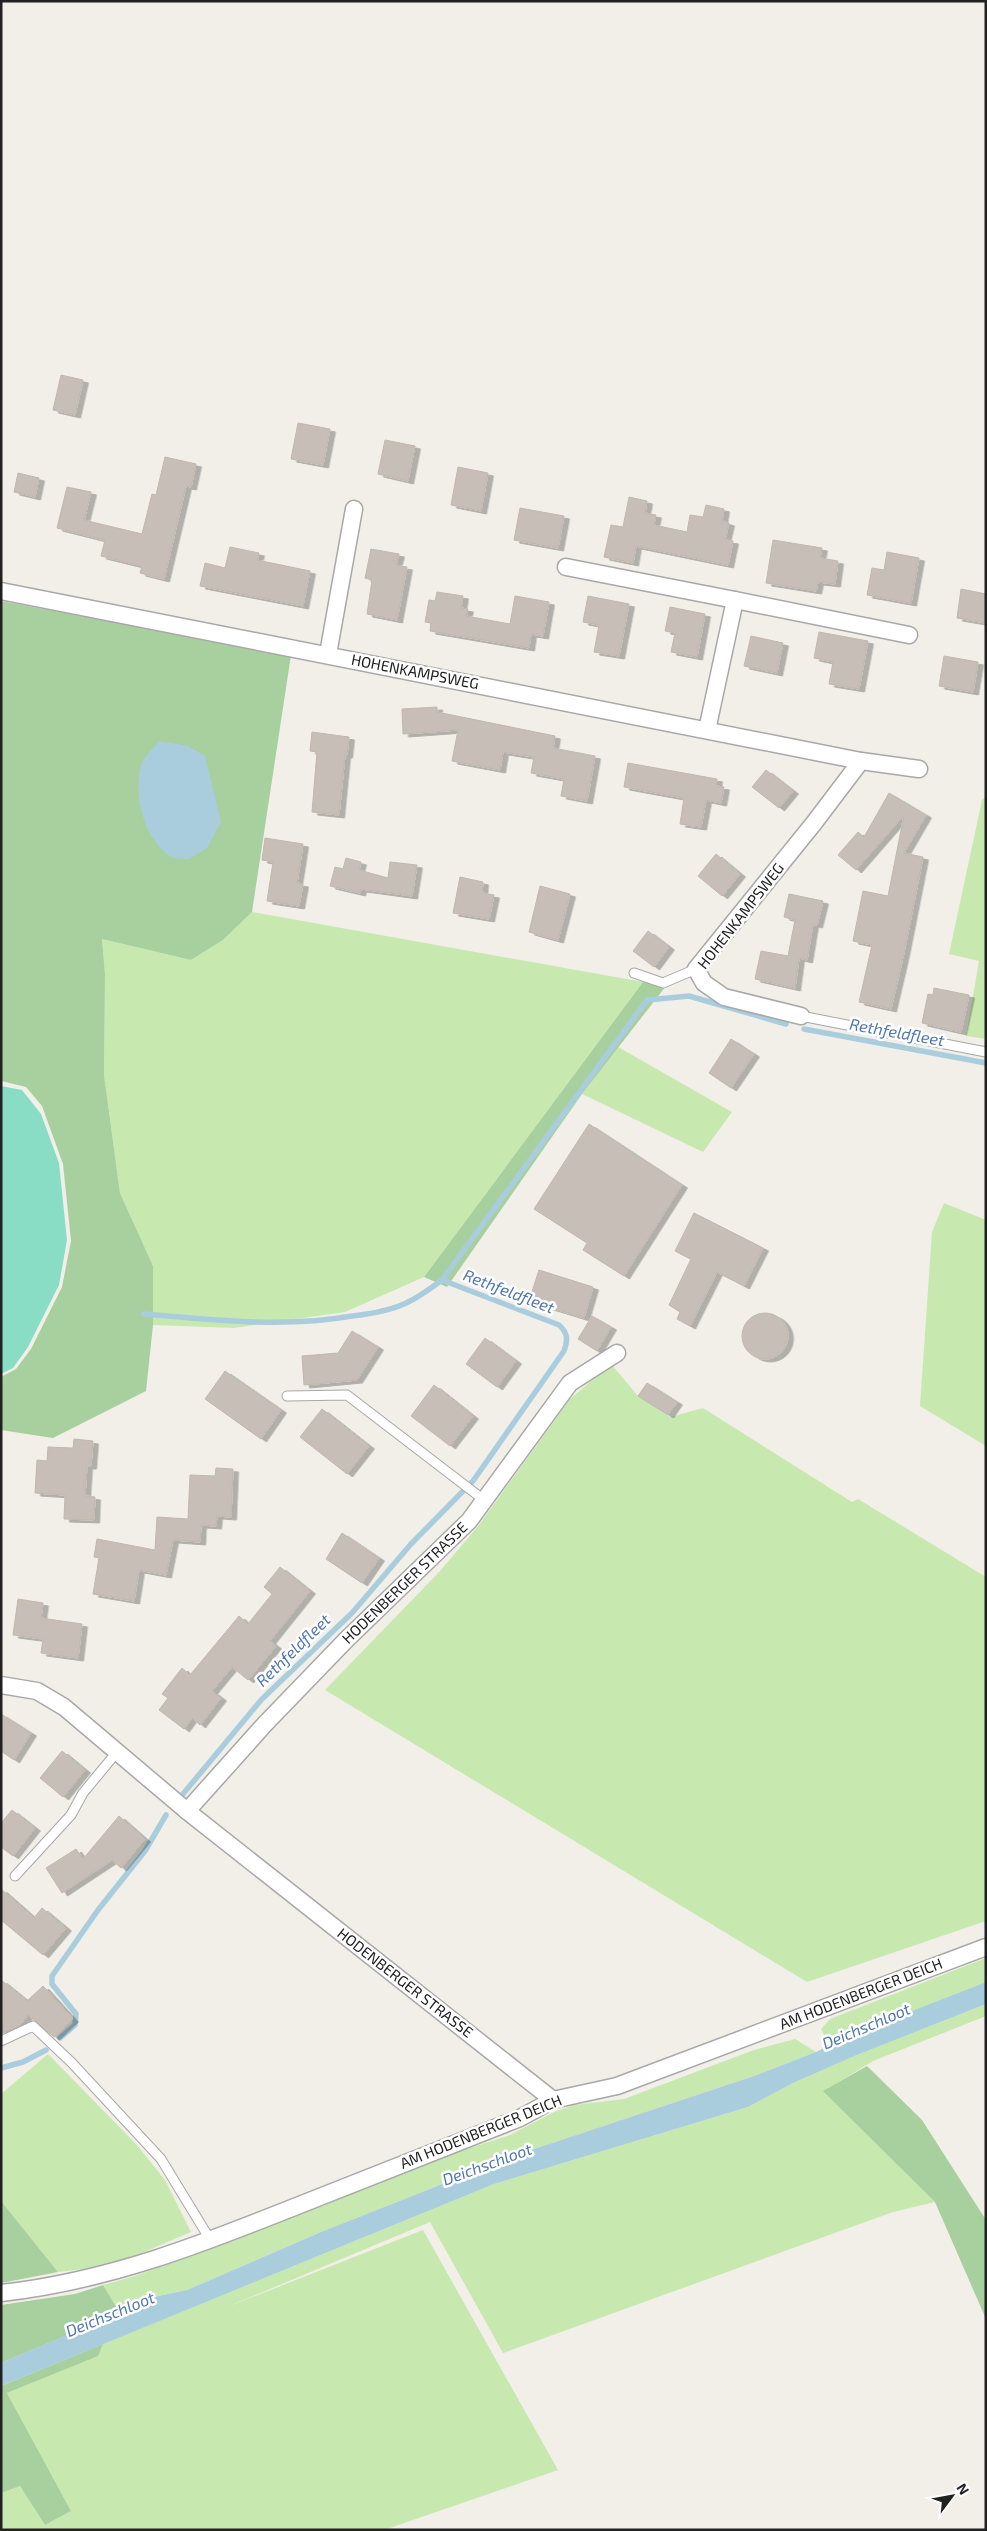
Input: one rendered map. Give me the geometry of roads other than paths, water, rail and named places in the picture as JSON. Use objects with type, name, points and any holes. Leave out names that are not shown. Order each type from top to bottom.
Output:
[{"type":"street","points":[[328,654],[354,509]]},
{"type":"street","points":[[566,567],[909,635]]},
{"type":"street","name":"HOHENKAMPSWEG","points":[[1,591],[328,654],[861,761],[919,769]]},
{"type":"street","points":[[707,730],[735,600]]},
{"type":"street","name":"HOHENKAMPSWEG","points":[[802,1016],[724,997],[704,983],[696,969],[814,823],[861,761]]},
{"type":"street","name":"HODENBERGER STRASSE","points":[[187,1811],[264,1725],[346,1640],[469,1521],[570,1382],[617,1353]]},
{"type":"street","name":"HODENBERGER STRASSE","points":[[1,1685],[37,1691],[52,1698],[187,1811],[553,2100]]},
{"type":"street","name":"AM HODENBERGER DEICH","points":[[1,2293],[41,2288],[108,2275],[211,2240],[520,2118],[553,2100],[617,2086],[986,1947]]},
{"type":"lane","points":[[634,973],[663,983],[696,969]]},
{"type":"lane","name":"HOHENKAMPSWEG","points":[[802,1016],[986,1052]]},
{"type":"lane","points":[[287,1396],[347,1395],[484,1500]]},
{"type":"lane","points":[[15,1876],[71,1815],[83,1793],[116,1752]]},
{"type":"lane","points":[[1,2041],[33,2026],[72,2063],[161,2159],[211,2240]]},
{"type":"water","points":[[159,741],[188,746],[205,756],[221,822],[207,848],[189,859],[172,857],[161,848],[153,839],[143,816],[138,790],[141,766],[146,756]]},
{"type":"water","points":[[986,1982],[986,2004],[857,2055],[793,2083],[748,2107],[494,2184],[1,2386],[1,2363],[158,2296],[187,2290],[321,2232],[516,2155],[754,2076],[816,2052],[846,2037]]},
{"type":"waterway","name":"Rethfeldfleet","points":[[144,1314],[248,1322],[301,1322],[372,1313],[392,1309],[404,1304],[442,1280],[647,1000],[689,996],[786,1024]]},
{"type":"waterway","name":"Rethfeldfleet","points":[[804,1029],[986,1063]]},
{"type":"waterway","name":"Rethfeldfleet","points":[[183,1794],[261,1700],[352,1613],[411,1544],[473,1481],[564,1351],[566,1337],[559,1325],[442,1280]]},
{"type":"waterway","name":"Rethfeldfleet","points":[[60,2038],[75,2025],[76,2014],[52,1984],[52,1976],[98,1910],[145,1851],[166,1815]]},
{"type":"waterway","name":"Rethfeldfleet","points":[[1,2068],[23,2062],[46,2050]]},
{"type":"water label","name":"Deichschloot","points":[[866,2026]]},
{"type":"water label","name":"Deichschloot","points":[[487,2164]]},
{"type":"water label","name":"Deichschloot","points":[[110,2314]]}]
